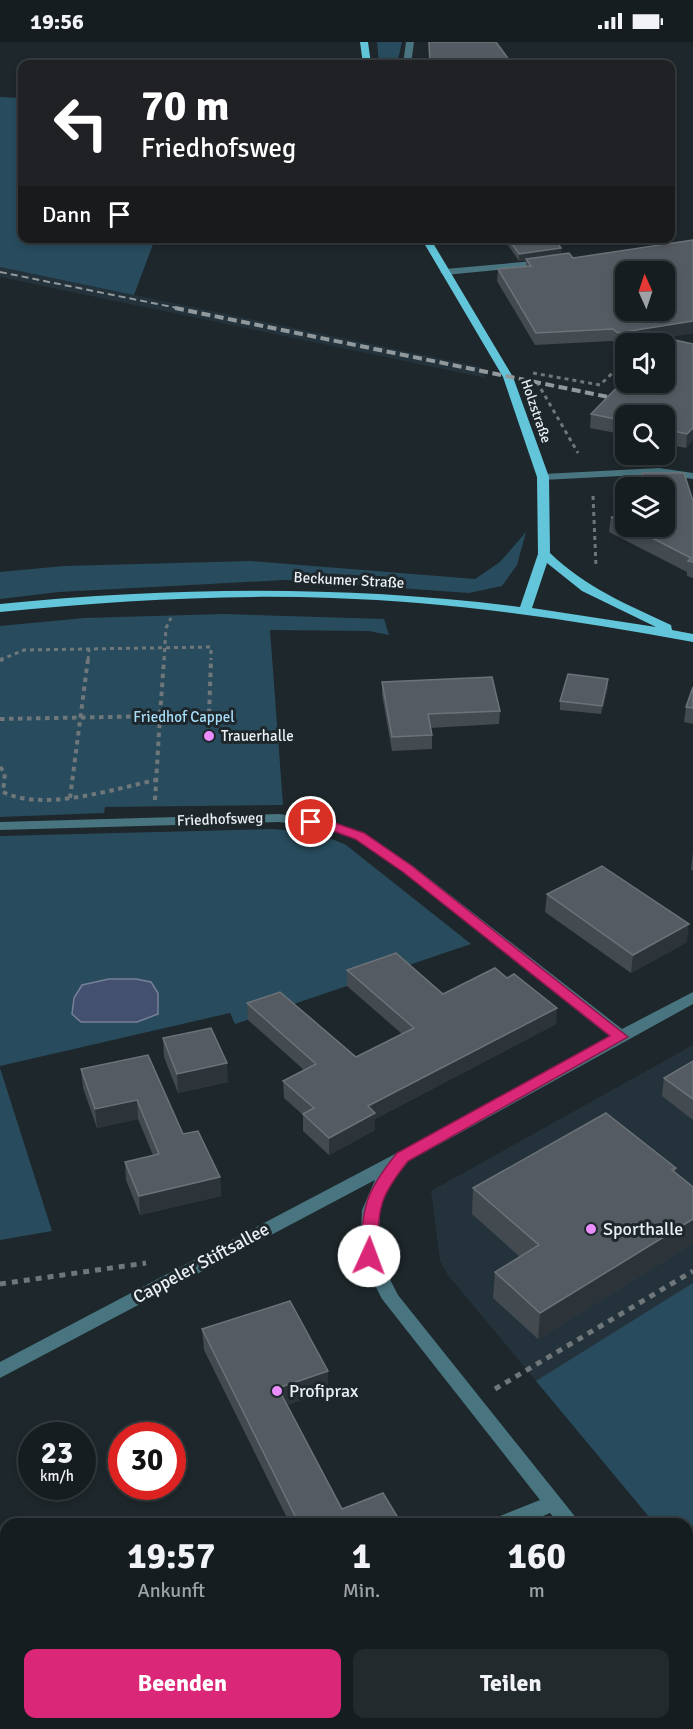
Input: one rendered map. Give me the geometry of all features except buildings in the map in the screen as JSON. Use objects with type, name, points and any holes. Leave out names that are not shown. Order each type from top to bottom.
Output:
[{"type":"main road","points":[[364,42],[366,60]]},
{"type":"main road","name":"Holzstraße","points":[[428,243],[508,377],[543,477],[544,554],[525,611]]},
{"type":"main road","points":[[544,554],[564,575],[591,593],[690,638]]},
{"type":"main road","name":"Beckumer Straße","points":[[0,608],[216,593],[284,593],[381,598],[525,611],[690,638]]},
{"type":"street","points":[[408,60],[410,42]]},
{"type":"street","points":[[445,272],[557,261]]},
{"type":"street","points":[[543,477],[659,471],[693,476]]},
{"type":"street","name":"Friedhofsweg","points":[[0,826],[279,818],[327,824],[360,836],[408,869],[621,1037]]},
{"type":"street","name":"Cappeler Stiftsallee","points":[[0,1371],[402,1157],[693,998]]},
{"type":"street","name":"Cappeler Stiftsallee","points":[[402,1157],[380,1185],[371,1210],[369,1256],[391,1299],[566,1518]]},
{"type":"street","points":[[517,1518],[554,1503]]},
{"type":"path","points":[[533,373],[600,385],[615,371]]},
{"type":"path","points":[[154,821],[164,648],[166,628],[173,612]]},
{"type":"path","points":[[0,660],[24,650],[211,647],[209,715],[0,719]]},
{"type":"path","points":[[70,798],[89,649]]},
{"type":"path","points":[[0,767],[5,773],[3,792],[15,800],[70,798],[156,780]]},
{"type":"path","points":[[0,1284],[151,1262]]},
{"type":"path","points":[[474,1402],[693,1271]]},
{"type":"shaded area","points":[[0,267],[481,367],[486,378],[0,277]]},
{"type":"shaded area","points":[[109,979],[136,979],[151,982],[158,993],[158,1014],[137,1022],[81,1022],[72,1014],[74,998],[82,985]]},
{"type":"shaded area","points":[[693,1045],[693,1518],[650,1518],[448,1275],[440,1261],[431,1191]]},
{"type":"green space","points":[[377,42],[402,42],[398,60],[379,60]]},
{"type":"green space","points":[[0,97],[18,98],[18,243],[154,243],[134,295],[0,267]]},
{"type":"green space","points":[[526,532],[517,565],[502,586],[469,593],[285,580],[59,592],[0,599],[0,572],[64,566],[251,561],[475,579],[500,562]]},
{"type":"green space","name":"Friedhof Cappel","points":[[223,614],[384,619],[389,635],[369,631],[270,630],[283,805],[105,807],[104,813],[0,817],[0,626],[84,618]]},
{"type":"green space","points":[[271,829],[319,835],[346,845],[471,944],[235,1024],[230,1013],[0,1066],[0,836]],"holes":[[[109,979],[136,979],[137,1022],[81,1022],[82,985]]]},
{"type":"green space","points":[[0,1068],[52,1231],[0,1240]]},
{"type":"green space","points":[[693,1283],[693,1518],[650,1518],[536,1381]]},
{"type":"railway","points":[[0,272],[182,309]]},
{"type":"railway","points":[[175,308],[623,400]]},
{"type":"place","name":"Trauerhalle","points":[[209,736]]},
{"type":"place","name":"Sporthalle","points":[[591,1229]]},
{"type":"place","name":"Profiprax","points":[[277,1391]]},
{"type":"route","points":[[311,822],[327,824],[360,836],[408,869],[621,1037],[402,1157],[380,1185],[371,1210],[369,1256]]}]
